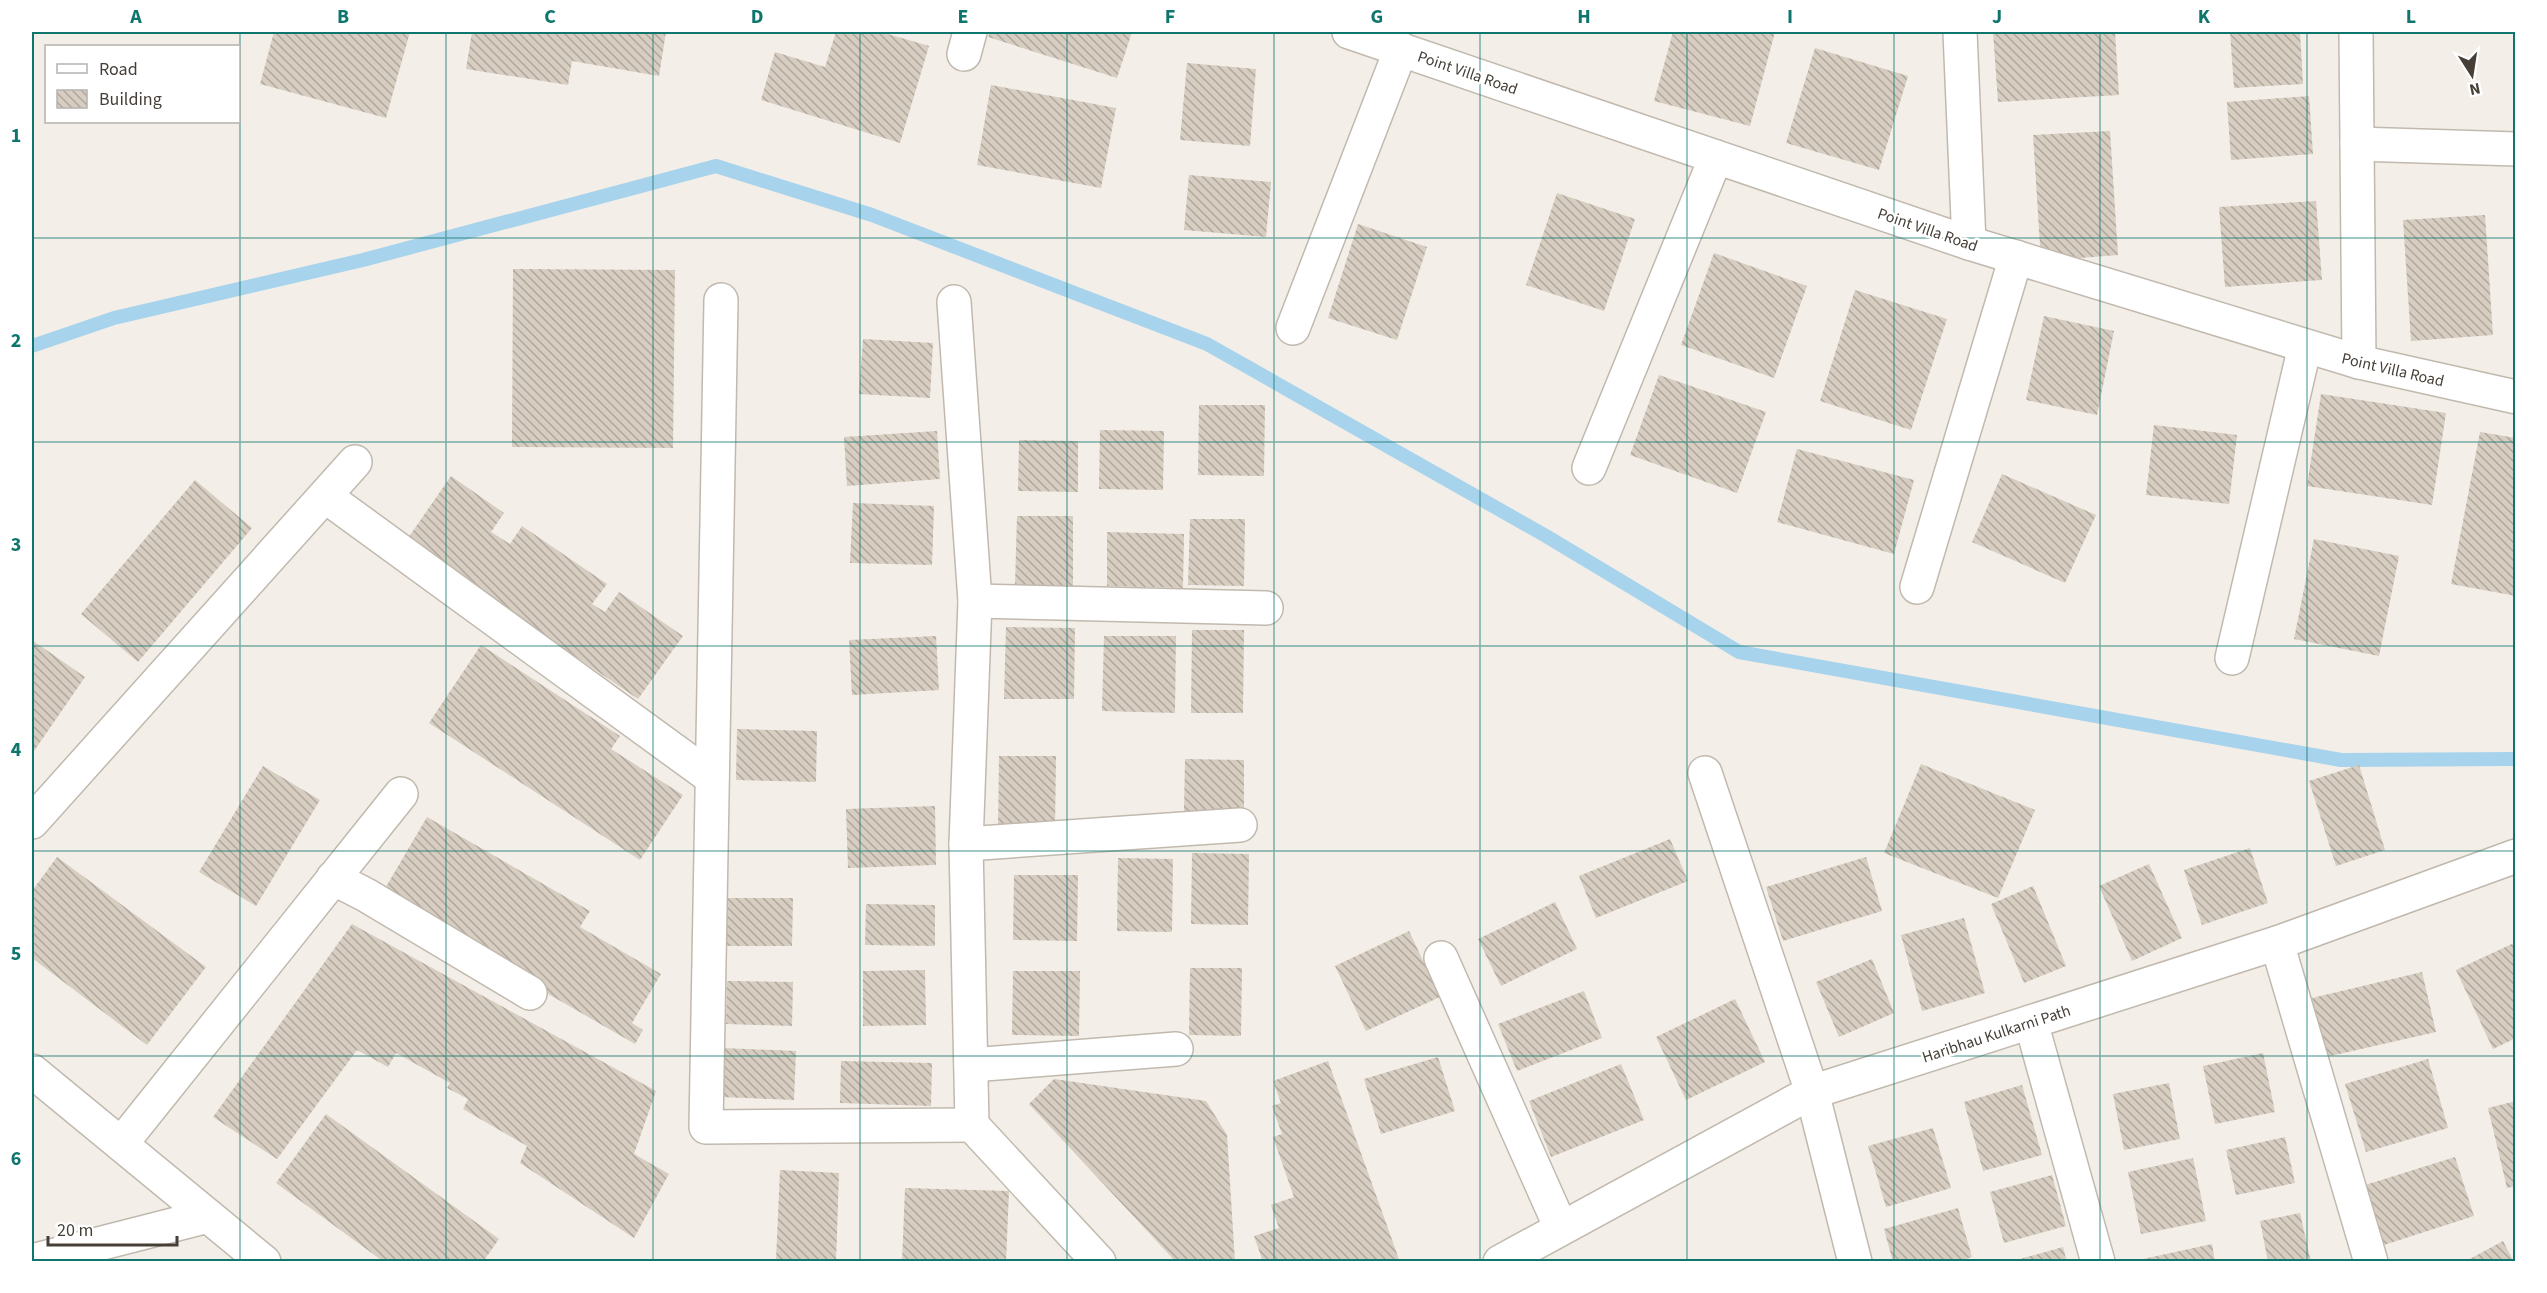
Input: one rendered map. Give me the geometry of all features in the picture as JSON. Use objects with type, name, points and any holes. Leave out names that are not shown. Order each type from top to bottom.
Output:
[{"type":"street","name":"Point Villa Road","points":[[1349,32],[1969,243],[2359,362],[2516,397]]},
{"type":"street","points":[[1960,32],[1969,243]]},
{"type":"street","points":[[2356,32],[2359,362]]},
{"type":"street","points":[[1293,328],[1401,49]]},
{"type":"street","points":[[2357,144],[2516,149]]},
{"type":"street","points":[[1589,468],[1716,157]]},
{"type":"street","points":[[1917,587],[2016,257]]},
{"type":"street","points":[[721,300],[706,1127],[972,1125]]},
{"type":"street","points":[[954,302],[975,601],[966,844],[972,1125],[1099,1262]]},
{"type":"street","points":[[2232,658],[2305,346]]},
{"type":"street","points":[[32,822],[355,462]]},
{"type":"street","points":[[325,496],[712,778]]},
{"type":"street","points":[[975,601],[1266,608]]},
{"type":"street","points":[[1706,773],[1812,1092],[1855,1262]]},
{"type":"street","points":[[121,1144],[401,794]]},
{"type":"street","points":[[966,844],[1240,825]]},
{"type":"street","name":"Haribhau Kulkarni Path","points":[[1500,1262],[1812,1092],[2277,943],[2516,856]]},
{"type":"street","points":[[333,878],[366,895],[530,993]]},
{"type":"street","points":[[2277,943],[2371,1262]]},
{"type":"street","points":[[1442,958],[1561,1228]]},
{"type":"street","points":[[2031,1022],[2098,1262]]},
{"type":"street","points":[[971,1065],[1176,1049]]},
{"type":"street","points":[[32,1071],[264,1262]]},
{"type":"street","points":[[32,1261],[208,1216]]},
{"type":"building","points":[[274,32],[410,32],[386,118],[260,84]]},
{"type":"building","points":[[472,32],[666,32],[659,76],[572,61],[568,85],[466,69]]},
{"type":"building","points":[[836,32],[881,32],[929,46],[900,143],[761,100],[775,52],[825,67]]},
{"type":"building","points":[[990,32],[1132,32],[1117,78],[988,37]]},
{"type":"building","points":[[1673,32],[1775,32],[1750,126],[1654,101]]},
{"type":"building","points":[[1993,32],[2115,32],[2119,95],[1998,102]]},
{"type":"building","points":[[2230,32],[2300,32],[2303,84],[2234,88]]},
{"type":"building","points":[[1815,48],[1908,76],[1879,170],[1786,143]]},
{"type":"building","points":[[1187,63],[1256,69],[1250,146],[1180,140]]},
{"type":"building","points":[[991,85],[1116,108],[1101,188],[977,165]]},
{"type":"building","points":[[2309,96],[2313,154],[2231,160],[2227,102]]},
{"type":"building","points":[[2110,131],[2118,255],[2041,261],[2033,135]]},
{"type":"building","points":[[1189,175],[1271,182],[1266,237],[1184,230]]},
{"type":"building","points":[[1557,193],[1635,219],[1604,311],[1526,285]]},
{"type":"building","points":[[2316,201],[2322,280],[2225,287],[2219,207]]},
{"type":"building","points":[[2485,215],[2493,335],[2411,341],[2403,220]]},
{"type":"building","points":[[1358,224],[1427,247],[1397,340],[1328,318]]},
{"type":"building","points":[[1714,253],[1807,286],[1774,378],[1681,345]]},
{"type":"building","points":[[513,269],[675,270],[673,448],[512,447]]},
{"type":"building","points":[[1855,290],[1947,319],[1911,430],[1820,401]]},
{"type":"building","points":[[2044,316],[2114,331],[2097,415],[2026,400]]},
{"type":"building","points":[[863,339],[933,343],[930,398],[859,394]]},
{"type":"building","points":[[1659,375],[1766,412],[1737,493],[1630,455]]},
{"type":"building","points":[[2321,394],[2446,413],[2432,505],[2307,486]]},
{"type":"building","points":[[1199,405],[1265,405],[1264,476],[1198,475]]},
{"type":"building","points":[[2154,425],[2237,435],[2229,504],[2146,495]]},
{"type":"building","points":[[1100,430],[1164,431],[1163,490],[1099,489]]},
{"type":"building","points":[[937,431],[940,479],[847,486],[844,437]]},
{"type":"building","points":[[2480,432],[2516,438],[2516,596],[2451,584]]},
{"type":"building","points":[[1019,440],[1078,441],[1078,492],[1018,491]]},
{"type":"building","points":[[1797,449],[1914,480],[1894,554],[1777,522]]},
{"type":"building","points":[[2002,474],[2096,515],[2065,583],[1972,542]]},
{"type":"building","points":[[451,476],[504,513],[491,532],[510,544],[522,526],[607,584],[592,604],[605,612],[619,592],[683,636],[638,699],[406,541]]},
{"type":"building","points":[[195,480],[252,528],[138,662],[81,614]]},
{"type":"building","points":[[853,503],[934,506],[932,565],[850,563]]},
{"type":"building","points":[[1017,516],[1073,516],[1073,586],[1015,585]]},
{"type":"building","points":[[1190,519],[1245,519],[1244,586],[1188,585]]},
{"type":"building","points":[[1107,532],[1184,534],[1183,588],[1107,586]]},
{"type":"building","points":[[2314,539],[2399,556],[2379,656],[2294,639]]},
{"type":"building","points":[[1006,627],[1075,628],[1074,699],[1004,699]]},
{"type":"building","points":[[1192,630],[1244,630],[1243,713],[1191,713]]},
{"type":"building","points":[[936,636],[939,690],[852,695],[849,640]]},
{"type":"building","points":[[1104,636],[1176,636],[1175,713],[1102,711]]},
{"type":"building","points":[[32,640],[85,677],[32,754]]},
{"type":"building","points":[[481,645],[620,736],[611,749],[683,795],[640,860],[429,723]]},
{"type":"building","points":[[737,729],[817,731],[816,782],[736,780]]},
{"type":"building","points":[[999,756],[1056,756],[1055,832],[998,831]]},
{"type":"building","points":[[1185,759],[1244,760],[1244,812],[1184,811]]},
{"type":"building","points":[[1921,764],[2035,810],[1998,898],[1884,853]]},
{"type":"building","points":[[2359,765],[2385,850],[2336,866],[2309,781]]},
{"type":"building","points":[[263,766],[320,800],[256,906],[199,872]]},
{"type":"building","points":[[935,806],[936,865],[848,868],[846,809]]},
{"type":"building","points":[[427,817],[590,911],[580,927],[661,974],[632,1023],[643,1030],[635,1044],[380,897]]},
{"type":"building","points":[[1670,839],[1688,881],[1596,918],[1579,876]]},
{"type":"building","points":[[2250,848],[2268,903],[2202,925],[2184,870]]},
{"type":"building","points":[[1192,853],[1249,854],[1248,925],[1191,924]]},
{"type":"building","points":[[57,857],[206,967],[147,1045],[32,958],[32,891]]},
{"type":"building","points":[[1866,857],[1882,911],[1783,941],[1766,887]]},
{"type":"building","points":[[1118,858],[1173,859],[1172,932],[1117,931]]},
{"type":"building","points":[[2149,864],[2182,938],[2132,961],[2099,886]]},
{"type":"building","points":[[1014,875],[1078,875],[1077,941],[1013,940]]},
{"type":"building","points":[[2033,886],[2066,966],[2024,983],[1991,904]]},
{"type":"building","points":[[727,898],[793,898],[792,946],[726,946]]},
{"type":"building","points":[[1555,902],[1577,949],[1501,986],[1478,939]]},
{"type":"building","points":[[866,904],[935,905],[935,946],[865,945]]},
{"type":"building","points":[[1964,918],[1985,993],[1922,1011],[1901,935]]},
{"type":"building","points":[[352,924],[656,1091],[634,1154],[669,1174],[634,1238],[520,1163],[527,1146],[463,1109],[468,1099],[447,1088],[450,1083],[396,1053],[388,1067],[357,1050],[277,1159],[213,1117]]},
{"type":"building","points":[[1409,931],[1440,997],[1366,1031],[1335,966]]},
{"type":"building","points":[[2516,942],[2516,1038],[2493,1049],[2456,970]]},
{"type":"building","points":[[1872,959],[1894,1013],[1839,1037],[1816,982]]},
{"type":"building","points":[[1190,968],[1242,968],[1241,1036],[1189,1035]]},
{"type":"building","points":[[925,970],[926,1025],[863,1026],[863,971]]},
{"type":"building","points":[[1013,971],[1080,971],[1079,1036],[1012,1035]]},
{"type":"building","points":[[2422,972],[2436,1032],[2326,1057],[2312,998]]},
{"type":"building","points":[[727,981],[793,982],[792,1026],[726,1024]]},
{"type":"building","points":[[1584,991],[1602,1038],[1517,1071],[1498,1024]]},
{"type":"building","points":[[1735,999],[1765,1062],[1686,1100],[1656,1037]]},
{"type":"building","points":[[722,1048],[796,1051],[794,1100],[720,1097]]},
{"type":"building","points":[[2263,1053],[2275,1112],[2215,1124],[2203,1066]]},
{"type":"building","points":[[1438,1057],[1455,1111],[1381,1134],[1364,1079]]},
{"type":"building","points":[[2428,1059],[2448,1128],[2366,1152],[2345,1084]]},
{"type":"building","points":[[841,1061],[932,1063],[931,1106],[840,1103]]},
{"type":"building","points":[[1328,1061],[1400,1262],[1263,1262],[1254,1236],[1279,1228],[1271,1205],[1294,1197],[1273,1137],[1282,1134],[1272,1106],[1281,1103],[1273,1081]]},
{"type":"building","points":[[1621,1064],[1644,1120],[1551,1157],[1529,1101]]},
{"type":"building","points":[[1054,1079],[1206,1101],[1227,1135],[1235,1262],[1176,1262],[1029,1104]]},
{"type":"building","points":[[2169,1083],[2180,1139],[2124,1150],[2113,1094]]},
{"type":"building","points":[[2022,1085],[2042,1155],[1983,1171],[1964,1102]]},
{"type":"building","points":[[2516,1101],[2516,1186],[2507,1188],[2488,1108]]},
{"type":"building","points":[[326,1114],[499,1239],[483,1262],[384,1262],[276,1183]]},
{"type":"building","points":[[1933,1128],[1951,1188],[1886,1207],[1868,1146]]},
{"type":"building","points":[[2285,1137],[2295,1183],[2236,1195],[2226,1150]]},
{"type":"building","points":[[2455,1157],[2474,1216],[2381,1246],[2362,1186]]},
{"type":"building","points":[[2193,1158],[2206,1221],[2141,1234],[2128,1172]]},
{"type":"building","points":[[780,1170],[839,1173],[836,1261],[776,1260]]},
{"type":"building","points":[[2052,1175],[2066,1226],[2004,1243],[1990,1192]]},
{"type":"building","points":[[905,1188],[1009,1191],[1006,1262],[902,1262]]},
{"type":"building","points":[[1958,1208],[1972,1257],[1957,1262],[1893,1262],[1884,1229]]},
{"type":"building","points":[[2300,1213],[2311,1262],[2268,1262],[2260,1221]]},
{"type":"building","points":[[2503,1241],[2514,1262],[2464,1262]]},
{"type":"building","points":[[2212,1244],[2215,1262],[2144,1262],[2143,1259]]},
{"type":"building","points":[[2063,1247],[2067,1262],[2013,1262],[2013,1261]]},
{"type":"waterway","points":[[32,346],[114,318],[363,260],[716,166],[872,215],[1207,344],[1546,536],[1739,652],[2341,760],[2516,759]]}]
